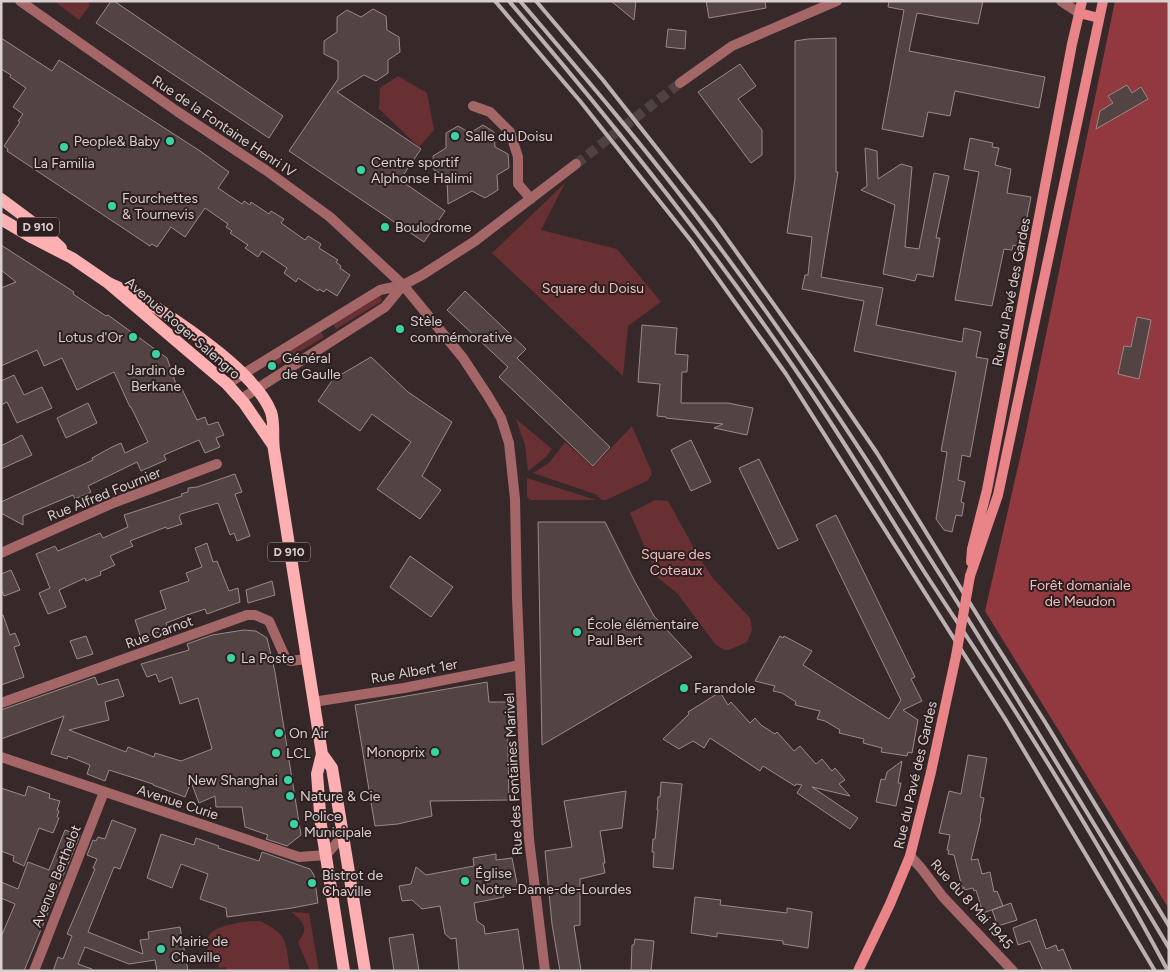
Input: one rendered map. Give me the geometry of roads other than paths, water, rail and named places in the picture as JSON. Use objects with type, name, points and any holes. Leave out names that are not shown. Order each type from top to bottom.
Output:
[{"type":"main road","name":"Rue du Pavé des Gardes","points":[[858,971],[890,904],[910,856],[931,772],[956,656],[970,576],[972,550],[987,490],[1082,1]]},
{"type":"main road","name":"Rue du Pavé des Gardes","points":[[970,576],[998,495],[1102,1]]},
{"type":"main road","points":[[1079,13],[1099,18]]},
{"type":"main road","name":"Avenue Roger Salengro","points":[[1,199],[40,228],[72,258]]},
{"type":"main road","name":"Avenue Roger Salengro","points":[[1,219],[32,238],[72,258],[107,282],[228,384],[241,399],[273,446]]},
{"type":"main road","name":"Avenue Roger Salengro","points":[[107,282],[154,306],[218,352],[257,388],[270,409],[273,420],[273,446],[322,754],[317,774],[326,854],[344,971]]},
{"type":"main road","name":"Avenue Roger Salengro","points":[[322,754],[332,768],[365,971]]},
{"type":"street","name":"Rue de la Fontaine Henri IV","points":[[20,1],[173,109],[267,171],[330,217],[403,285],[463,358],[501,418],[509,443],[515,499],[520,665]]},
{"type":"street","points":[[680,83],[732,46],[837,1]]},
{"type":"street","points":[[1061,1],[1079,13]]},
{"type":"street","points":[[473,106],[490,112],[510,132],[518,157],[518,184],[530,199]]},
{"type":"street","points":[[228,384],[380,290],[403,285],[422,276],[475,241],[576,164]]},
{"type":"street","points":[[241,399],[385,307],[403,285]]},
{"type":"street","name":"Rue Alfred Fournier","points":[[1,553],[113,503],[217,464]]},
{"type":"street","name":"Rue Carnot","points":[[1,703],[247,615],[255,615],[269,621],[286,659],[291,661],[306,659]]},
{"type":"street","name":"Rue Albert 1er","points":[[313,702],[520,665]]},
{"type":"street","name":"Rue des Fontaines Marivel","points":[[520,665],[530,839],[545,971]]},
{"type":"street","name":"Avenue Curie","points":[[1,758],[299,857],[326,854]]},
{"type":"street","name":"Avenue Berthelot","points":[[34,971],[104,792]]},
{"type":"street","points":[[326,854],[342,838]]},
{"type":"street","name":"Rue du 8 Mai 1945","points":[[910,856],[943,897],[1013,971]]},
{"type":"tunnel","points":[[576,164],[680,83]]},
{"type":"railway","points":[[495,1],[580,101],[692,242],[786,374],[1007,722],[1155,971]]},
{"type":"railway","points":[[509,1],[657,181],[762,321],[812,394],[1055,775],[1113,872],[1168,971]]},
{"type":"railway","points":[[520,1],[684,200],[740,275],[806,369],[961,608],[1169,948]]},
{"type":"railway","points":[[536,1],[603,80],[715,222],[812,358],[877,453],[1045,722],[1169,926]]},
{"type":"place","name":"Salle du Doisu","points":[[455,136]]},
{"type":"place","name":"People& Baby","points":[[170,141]]},
{"type":"place","name":"La Familia","points":[[64,147]]},
{"type":"place","name":"Centre sportif Alphonse Halimi","points":[[361,170]]},
{"type":"place","name":"Fourchettes & Tournevis","points":[[112,206]]},
{"type":"place","name":"Boulodrome","points":[[385,227]]},
{"type":"place","name":"Stèle commémorative","points":[[400,329]]},
{"type":"place","name":"Lotus d'Or","points":[[133,337]]},
{"type":"place","name":"Jardin de Berkane","points":[[156,354]]},
{"type":"place","name":"Général de Gaulle","points":[[272,366]]},
{"type":"place","name":"École élémentaire Paul Bert","points":[[577,632]]},
{"type":"place","name":"La Poste","points":[[231,658]]},
{"type":"place","name":"Farandole","points":[[684,688]]},
{"type":"place","name":"On Air","points":[[279,733]]},
{"type":"place","name":"Monoprix","points":[[435,752]]},
{"type":"place","name":"LCL","points":[[276,753]]},
{"type":"place","name":"New Shanghai","points":[[288,780]]},
{"type":"place","name":"Nature & Cie","points":[[290,796]]},
{"type":"place","name":"Police Municipale","points":[[294,824]]},
{"type":"place","name":"Église Notre-Dame-de-Lourdes","points":[[465,881]]},
{"type":"place","name":"Bistrot de Chaville","points":[[312,883]]},
{"type":"place","name":"Mairie de Chaville","points":[[161,949]]},
{"type":"park label","name":"Square du Doisu","points":[[593,288]]},
{"type":"park label","name":"Square des Coteaux","points":[[676,562]]},
{"type":"park label","name":"Forêt domaniale de Meudon","points":[[1080,594]]}]
